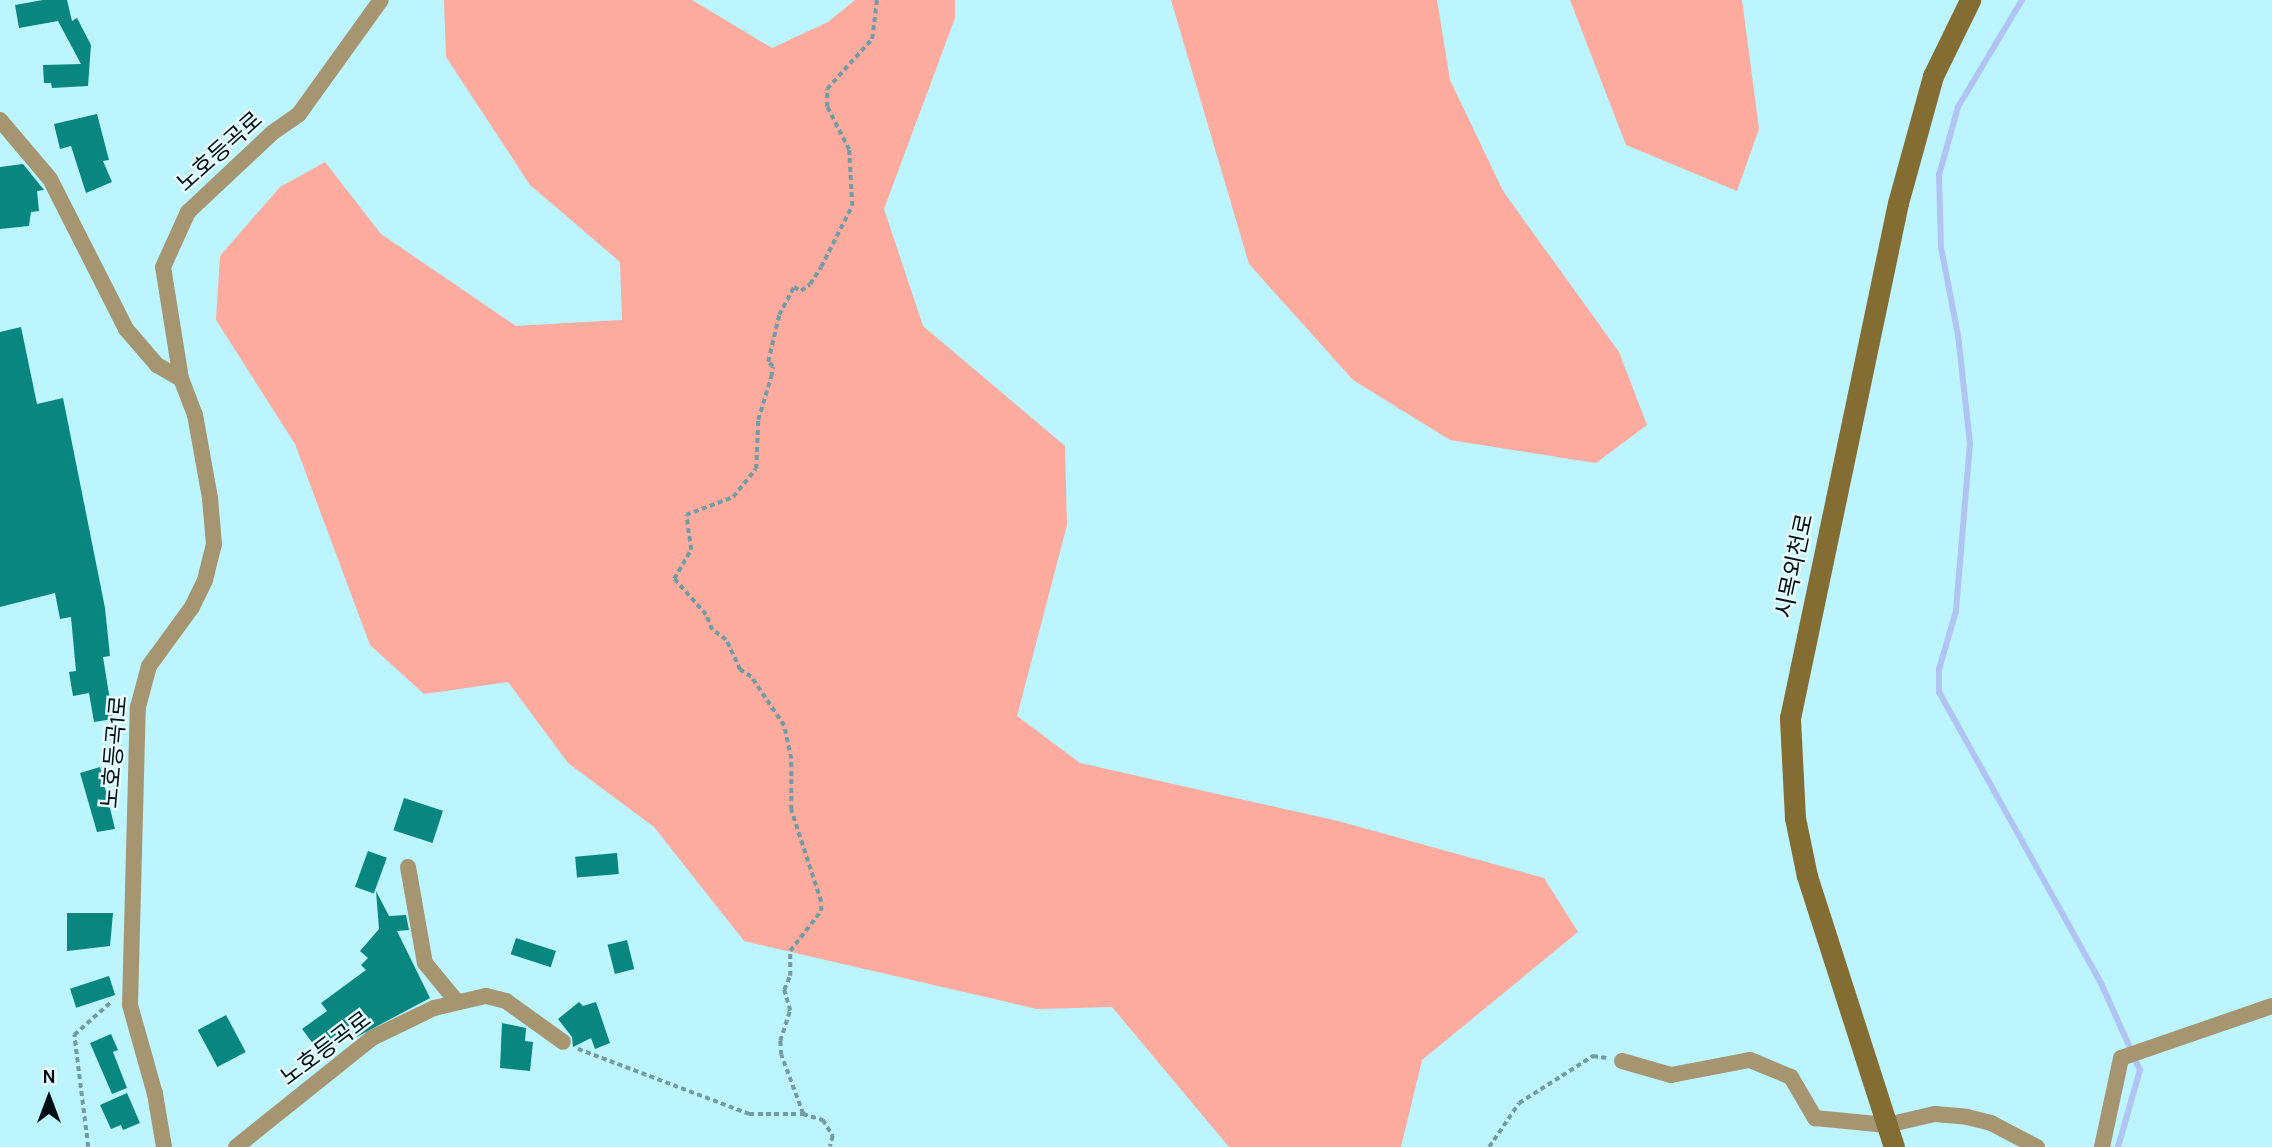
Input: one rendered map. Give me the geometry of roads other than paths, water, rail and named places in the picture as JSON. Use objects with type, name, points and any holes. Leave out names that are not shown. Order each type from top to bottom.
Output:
[{"type":"street","name":"노호등곡로","points":[[181,379],[163,267],[172,242],[188,212],[219,180],[299,114],[381,0]]},
{"type":"street","name":"시목외천로","points":[[1894,1147],[1807,876],[1795,818],[1790,718],[1898,203],[1933,76],[1970,0]]},
{"type":"street","points":[[0,120],[50,178],[126,329],[157,365],[181,379]]},
{"type":"street","name":"노호등곡1로","points":[[164,1147],[155,1094],[138,1046],[130,987],[138,707],[149,666],[201,589],[214,544],[195,415],[181,379]]},
{"type":"street","points":[[408,867],[425,963],[457,1002]]},
{"type":"street","name":"노호등곡로","points":[[236,1147],[372,1038],[457,1002],[486,996],[516,1003],[563,1042]]},
{"type":"street","points":[[2102,1147],[2121,1058],[2146,1047],[2272,1006]]},
{"type":"street","points":[[1622,1061],[1671,1075],[1750,1060],[1791,1077],[1815,1118],[1886,1125],[1935,1114],[1967,1117],[1992,1123],[2037,1147]]},
{"type":"waterway","points":[[2022,0],[1958,107],[1939,175],[1941,247],[1958,335],[1970,443],[1956,611],[1939,669],[1939,692],[2101,983],[2140,1070],[2118,1147]]}]
